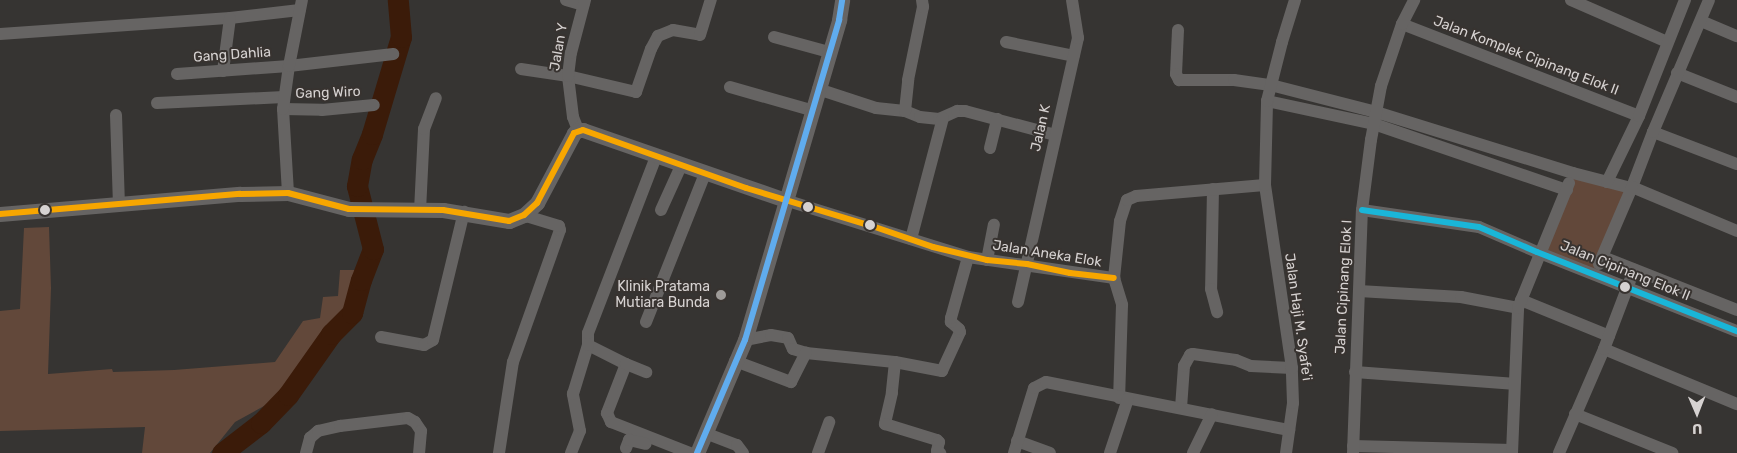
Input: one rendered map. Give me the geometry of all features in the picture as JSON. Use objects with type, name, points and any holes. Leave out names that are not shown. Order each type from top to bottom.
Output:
[{"type":"street","points":[[566,0],[584,3]]},
{"type":"street","points":[[521,69],[568,76],[636,92],[650,49],[658,36],[673,30],[700,35],[711,0]]},
{"type":"street","points":[[697,453],[744,340],[839,20],[842,0]]},
{"type":"street","points":[[905,111],[908,80],[923,7],[922,0]]},
{"type":"street","name":"Jalan K","points":[[1018,302],[1074,56],[1078,33],[1072,0]]},
{"type":"street","points":[[1265,186],[1267,101],[1295,0]]},
{"type":"street","points":[[1375,118],[1381,86],[1402,24],[1414,0]]},
{"type":"street","points":[[1571,0],[1668,42]]},
{"type":"street","points":[[1607,182],[1639,116],[1685,0]]},
{"type":"street","points":[[1594,274],[1709,0]]},
{"type":"street","name":"Jalan Y","points":[[578,130],[573,117],[568,76],[584,3]]},
{"type":"street","points":[[0,34],[230,18],[301,5],[288,66],[283,103],[288,193]]},
{"type":"street","points":[[223,71],[230,18]]},
{"type":"street","points":[[1701,22],[1737,36]]},
{"type":"street","name":"Jalan Komplek Cipinang Elok II","points":[[1402,24],[1639,116]]},
{"type":"street","points":[[1178,30],[1176,74],[1179,80],[1234,80],[1271,85],[1375,118],[1572,173],[1631,187],[1737,231]]},
{"type":"street","points":[[774,37],[829,52]]},
{"type":"street","points":[[1006,42],[1074,56]]},
{"type":"street","name":"Gang Dahlia","points":[[177,74],[288,66],[393,54]]},
{"type":"street","points":[[1677,73],[1737,97]]},
{"type":"street","points":[[730,87],[811,110]]},
{"type":"street","points":[[818,89],[876,108],[905,111],[920,117],[939,119],[957,111],[966,111],[1055,135]]},
{"type":"street","points":[[420,210],[424,129],[436,98]]},
{"type":"street","points":[[1267,101],[1375,118],[1567,190]]},
{"type":"street","name":"Gang Wiro","points":[[157,103],[283,103],[322,110],[374,106]]},
{"type":"street","points":[[116,115],[119,204]]},
{"type":"street","points":[[911,240],[943,118]]},
{"type":"street","name":"Jalan Cipinang Elok I","points":[[1353,449],[1362,210],[1375,118]]},
{"type":"street","points":[[990,148],[997,119]]},
{"type":"street","points":[[0,214],[240,194],[288,193],[349,209],[464,212],[509,221],[524,215],[537,203],[574,132],[578,130],[583,130],[680,166],[784,200]]},
{"type":"street","points":[[1653,132],[1737,164]]},
{"type":"street","points":[[571,453],[580,431],[573,394],[588,345],[588,333],[656,157]]},
{"type":"street","points":[[662,210],[680,166]]},
{"type":"street","name":"Jalan Cipinang Elok II","points":[[1572,173],[1567,190],[1539,253],[1737,331]]},
{"type":"street","points":[[646,322],[705,174]]},
{"type":"street","name":"Jalan Aneka Elok","points":[[784,200],[968,257],[1028,264],[1070,273],[1114,278],[1120,221],[1127,200],[1136,196],[1265,186]]},
{"type":"street","name":"Jalan Haji M. Syafe'i","points":[[1265,186],[1292,368],[1293,396],[1286,453]]},
{"type":"street","points":[[1213,189],[1212,289],[1217,312]]},
{"type":"street","points":[[1353,449],[1512,452],[1519,304],[1539,253],[1479,226],[1362,210]]},
{"type":"street","points":[[381,337],[424,344],[433,340],[464,212]]},
{"type":"street","points":[[499,453],[513,362],[560,230],[559,226],[524,215]]},
{"type":"street","points":[[987,260],[994,225]]},
{"type":"street","points":[[744,340],[767,335],[788,338],[791,339],[793,349],[806,353],[895,362],[939,371],[944,369],[960,332],[951,322],[951,318],[968,257]]},
{"type":"street","name":"Jalan Cipinang Elok II","points":[[1602,257],[1737,310]]},
{"type":"street","points":[[1559,453],[1604,349],[1634,270]]},
{"type":"street","points":[[1110,453],[1124,399],[1122,305],[1114,278]]},
{"type":"street","points":[[1359,291],[1461,297],[1519,304],[1609,336]]},
{"type":"street","points":[[588,345],[646,372]]},
{"type":"street","points":[[1604,349],[1737,404]]},
{"type":"street","points":[[735,361],[791,382],[806,353]]},
{"type":"street","points":[[1181,408],[1185,362],[1193,354],[1236,360],[1249,365],[1292,368]]},
{"type":"street","points":[[895,362],[886,424],[937,440],[939,442],[938,452]]},
{"type":"street","points":[[626,364],[607,413],[608,418],[611,422],[690,453]]},
{"type":"street","points":[[1355,372],[1514,384]]},
{"type":"street","points":[[1050,453],[1015,447],[1034,388],[1046,382],[1124,399],[1181,408],[1289,430]]},
{"type":"street","points":[[1193,453],[1212,414]]},
{"type":"street","points":[[1575,414],[1672,453]]},
{"type":"street","points":[[306,453],[310,438],[318,431],[340,426],[408,418],[415,422],[421,431],[419,453]]},
{"type":"street","points":[[818,453],[829,422]]},
{"type":"street","points":[[706,433],[737,445],[743,453]]},
{"type":"street","points":[[626,448],[629,440],[632,439],[669,453]]},
{"type":"shaded area","points":[[1574,173],[1628,190],[1594,272],[1540,251]]},
{"type":"shaded area","points":[[49,227],[51,288],[48,374],[112,369],[113,372],[174,370],[275,362],[303,321],[320,318],[323,297],[338,296],[340,270],[360,270],[350,311],[330,332],[284,395],[235,422],[210,453],[142,453],[145,427],[0,431],[0,311],[20,309],[24,228]]},
{"type":"waterway","points":[[222,453],[261,423],[288,395],[331,334],[352,313],[361,280],[373,249],[357,186],[362,159],[372,134],[401,37],[398,0]]},
{"type":"transit line","points":[[697,453],[745,340],[839,20],[842,0]]},
{"type":"transit line","points":[[0,214],[240,194],[288,193],[349,209],[443,210],[509,221],[524,215],[537,203],[574,133],[583,130],[746,188],[875,227],[933,247],[987,260],[1027,264],[1070,273],[1114,278]]},
{"type":"transit line","points":[[1362,210],[1479,227],[1537,252],[1737,331]]},
{"type":"place","name":"Klinik Pratama Mutiara Bunda","points":[[721,295]]}]
